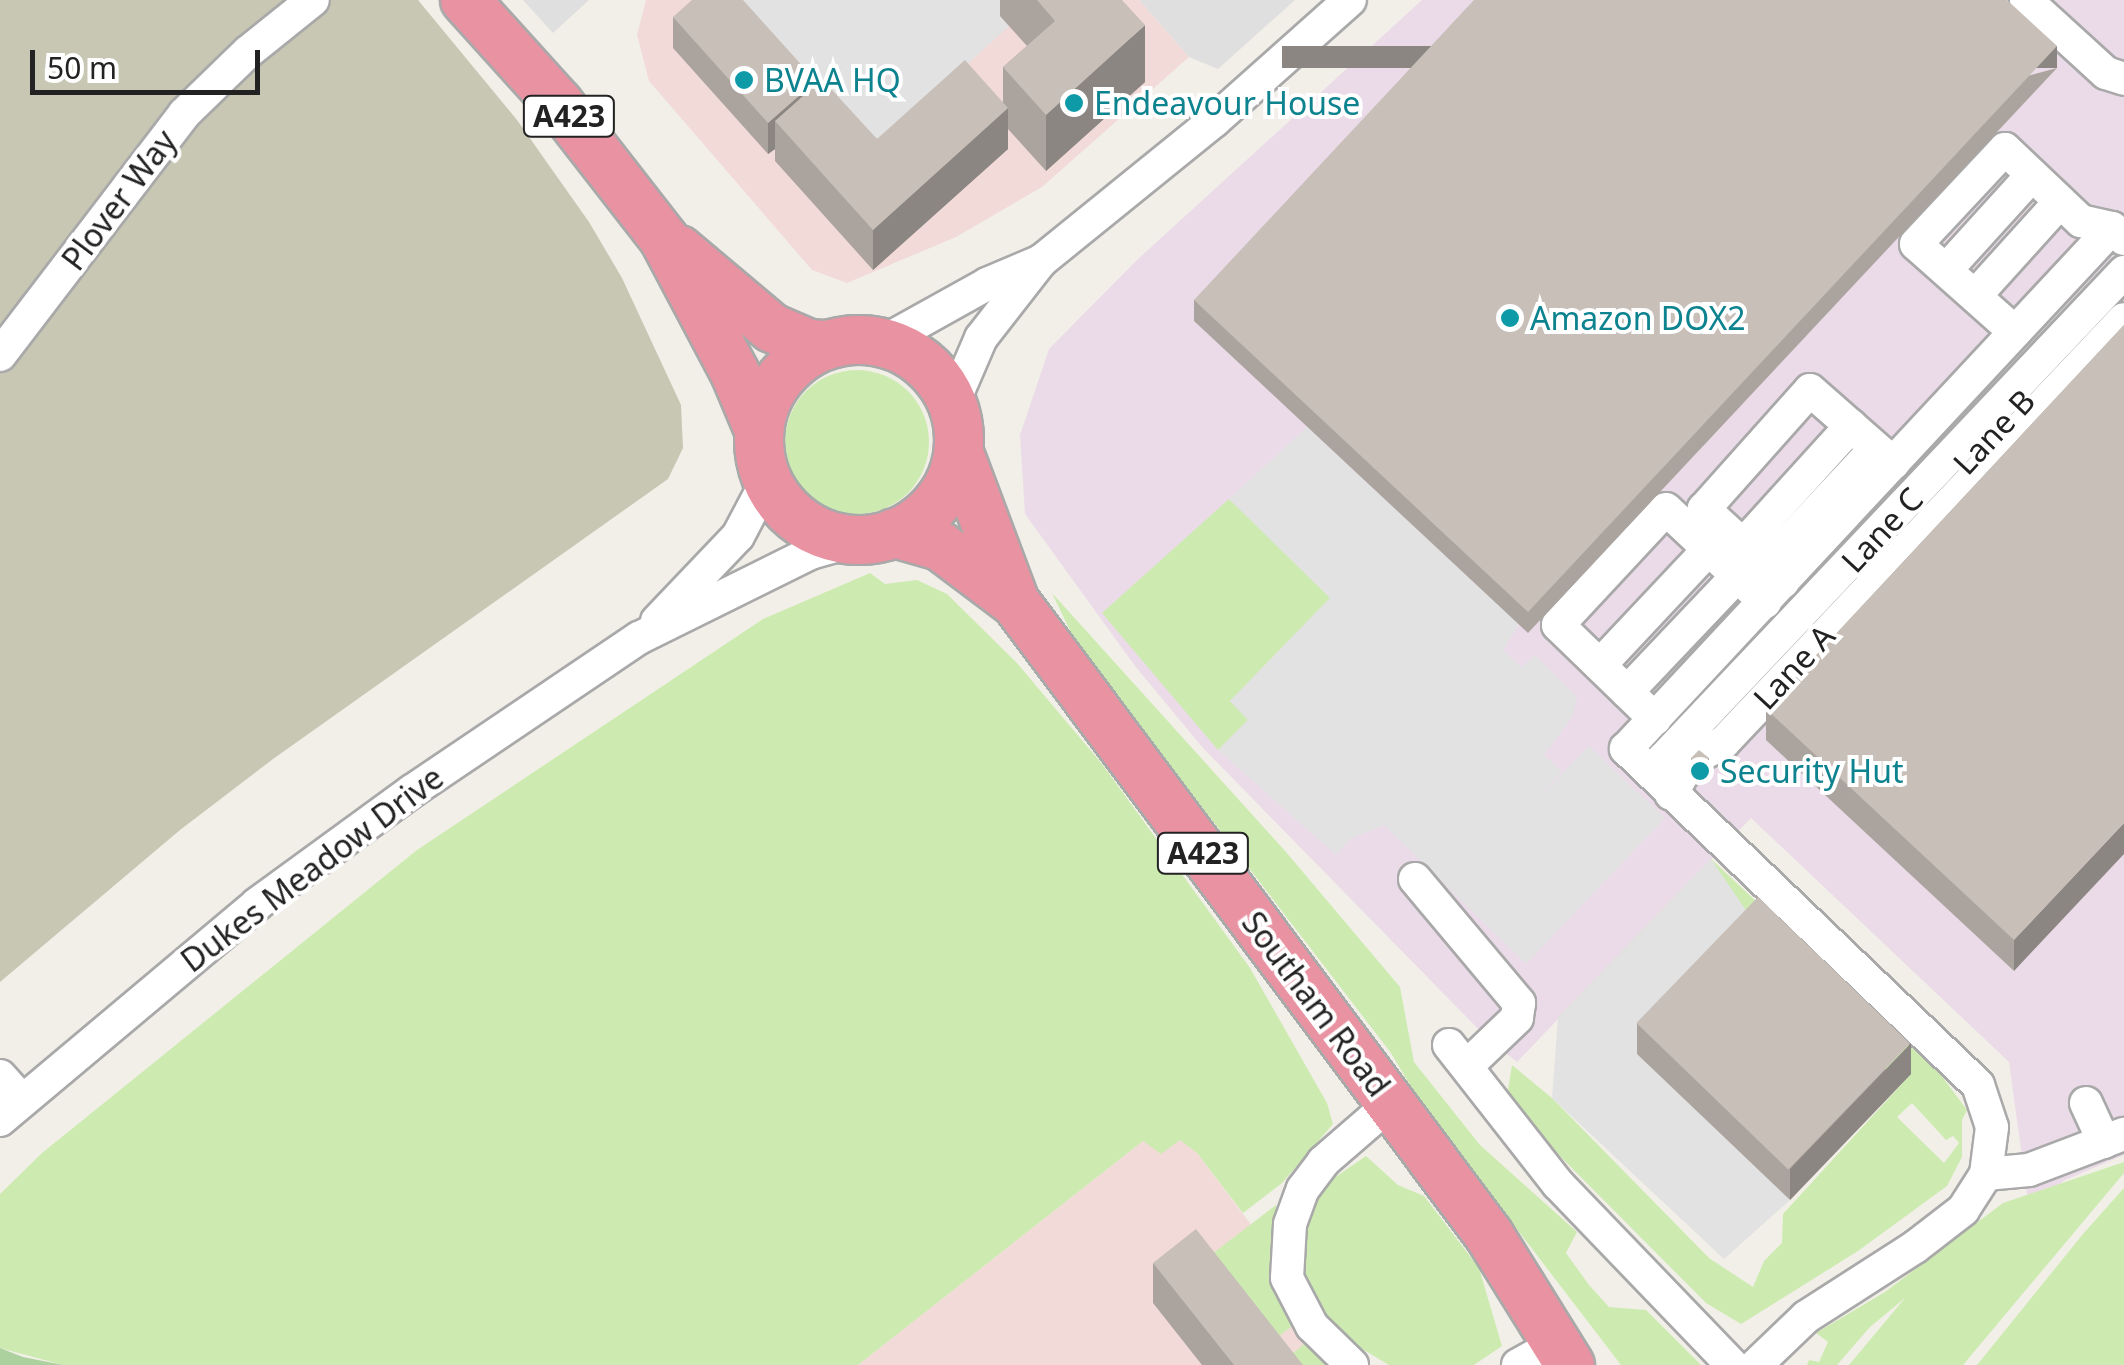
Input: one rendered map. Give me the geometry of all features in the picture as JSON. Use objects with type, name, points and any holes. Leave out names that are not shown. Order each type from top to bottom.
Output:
[{"type":"highway","name":"A423","points":[[465,0],[560,104],[664,239],[735,373],[758,430]]},
{"type":"highway","name":"A423","points":[[664,239],[731,289],[772,328],[808,344],[824,345]]},
{"type":"highway","points":[[853,339],[883,342],[912,354],[936,375],[953,403],[958,453],[938,502],[918,521],[876,537],[829,536],[803,524],[782,505],[767,481],[758,430],[765,402],[780,378],[800,358],[824,345],[853,339]]},
{"type":"highway","name":"Southam Road","points":[[958,453],[1014,602]]},
{"type":"highway","name":"Southam Road","points":[[876,537],[940,546],[1014,602],[1489,1235],[1548,1358]]},
{"type":"street","name":"Plover Way","points":[[0,355],[184,114],[248,52],[313,0]]},
{"type":"street","points":[[953,403],[981,338],[1041,260],[1214,120],[1350,0]]},
{"type":"street","points":[[2026,0],[2106,73],[2124,79]]},
{"type":"street","points":[[1974,296],[1916,244],[2005,149],[2070,204]]},
{"type":"street","points":[[1620,682],[1858,432],[1974,296],[2070,204]]},
{"type":"street","points":[[1974,296],[2070,204]]},
{"type":"street","points":[[883,342],[986,284],[1041,260]]},
{"type":"street","name":"Lane C","points":[[1671,794],[1662,759],[2124,272]]},
{"type":"street","name":"Lane B","points":[[1671,794],[1676,764],[2124,293]]},
{"type":"street","name":"Lane A","points":[[1671,794],[1690,762],[1724,742],[2124,320]]},
{"type":"street","points":[[1735,557],[1704,509],[1810,390],[1858,432]]},
{"type":"street","points":[[1620,682],[1858,432]]},
{"type":"street","name":"Dukes Meadow Drive","points":[[639,638],[738,536],[767,481]]},
{"type":"street","points":[[1735,557],[1666,509],[1558,625],[1620,682],[1626,749],[1978,1085],[1992,1127],[1986,1174],[1963,1210],[1916,1248],[1806,1317],[1756,1365]]},
{"type":"street","name":"Dukes Meadow Drive","points":[[7,1098],[310,863],[639,638],[810,553],[876,537]]},
{"type":"street","points":[[1415,879],[1519,1003],[1517,1018],[1458,1055],[1558,1184],[1732,1365]]},
{"type":"street","points":[[1352,1365],[1312,1326],[1287,1278],[1290,1224],[1303,1190],[1323,1162],[1391,1103]]},
{"type":"street","points":[[1986,1174],[2029,1170],[2114,1138],[2086,1103]]},
{"type":"shaded area","points":[[0,0],[418,0],[517,120],[589,222],[622,278],[681,405],[683,448],[668,479],[273,759],[180,830],[0,982]]},
{"type":"shaded area","points":[[523,0],[589,0],[553,33]]},
{"type":"shaded area","points":[[646,0],[1139,0],[1189,57],[1042,187],[956,237],[847,283],[812,270],[649,81],[637,35]]},
{"type":"shaded area","points":[[726,0],[1019,0],[1009,26],[879,145],[840,139]]},
{"type":"shaded area","points":[[1139,0],[1295,0],[1218,69],[1189,57]]},
{"type":"shaded area","points":[[1422,0],[2124,0],[2124,1155],[2065,1180],[2029,1208],[2009,1062],[1751,818],[1517,1062],[1488,1039],[1203,748],[1135,666],[1025,514],[1020,435],[1049,349],[1137,260]]},
{"type":"shaded area","points":[[1307,427],[1519,624],[1503,650],[1521,667],[1535,655],[1577,697],[1573,716],[1544,755],[1562,771],[1536,800],[1589,746],[1665,818],[1526,964],[1384,825],[1350,839],[1336,855],[1218,750],[1248,720],[1230,701],[1330,598],[1229,499]]},
{"type":"shaded area","points":[[1711,859],[1758,928],[1638,1054],[1790,1200],[1724,1259],[1552,1098],[1558,1018]]},
{"type":"shaded area","points":[[1180,1139],[1197,1153],[1357,1365],[858,1365],[1143,1141]]},
{"type":"green space","points":[[857,370],[885,375],[908,391],[924,414],[929,442],[924,470],[908,493],[885,509],[857,514],[829,509],[806,493],[790,470],[785,442],[790,414],[806,391],[829,375]]},
{"type":"green space","points":[[1229,499],[1331,597],[1230,701],[1248,720],[1218,750],[1102,613]]},
{"type":"green space","points":[[870,573],[885,584],[917,580],[947,594],[1017,663],[1102,764],[1250,968],[1327,1103],[1333,1124],[1282,1183],[1243,1213],[1197,1153],[1180,1140],[1161,1154],[1143,1141],[858,1365],[63,1365],[0,1348],[0,1194],[42,1153],[417,850],[763,619]]},
{"type":"green space","points":[[1052,593],[1286,852],[1400,987],[1414,1062],[1480,1145],[1577,1232],[1566,1253],[1589,1285],[1609,1307],[1646,1310],[1701,1365],[1621,1365],[1422,1105],[1391,1053],[1076,643]]},
{"type":"green space","points":[[1711,859],[1941,1075],[1967,1110],[1962,1120],[1962,1157],[1947,1186],[1858,1251],[1741,1324],[1706,1303],[1506,1102],[1512,1065],[1552,1098],[1709,1258],[1753,1287],[1764,1261],[1782,1243],[1783,1214],[1911,1074],[1558,1018]],"holes":[[[1912,1103],[1946,1140],[1953,1136],[1959,1143],[1944,1163],[1897,1117]]]},
{"type":"green space","points":[[1366,1156],[1398,1185],[1424,1196],[1479,1268],[1502,1346],[1474,1365],[1389,1365],[1339,1335],[1319,1311],[1306,1284],[1301,1246],[1308,1215],[1331,1180]]},
{"type":"green space","points":[[2124,1162],[2124,1173],[1963,1365],[1849,1365],[1905,1298],[1870,1327],[1837,1365],[1807,1365],[1809,1360],[1819,1362],[1828,1342],[1816,1333],[1885,1292],[2003,1203]]},
{"type":"green space","points":[[2124,1188],[2124,1365],[1977,1365],[2083,1234]]},
{"type":"green space","points":[[1276,1205],[1296,1323],[1278,1337],[1212,1254]]},
{"type":"green space","points":[[1309,1340],[1330,1365],[1300,1365],[1292,1354]]},
{"type":"green space","points":[[0,1348],[23,1357],[63,1365],[0,1365]]},
{"type":"building","points":[[692,0],[743,0],[816,81],[768,123],[673,17]]},
{"type":"building","points":[[1037,0],[1122,0],[1145,25],[1046,115],[1003,67],[1055,21]]},
{"type":"building","name":"Amazon DOX2","points":[[1474,0],[2007,0],[2057,46],[1528,612],[1194,300]]},
{"type":"building","points":[[965,60],[1008,108],[873,230],[775,121],[822,79],[877,139]]},
{"type":"building","points":[[2124,325],[2124,823],[2014,940],[1766,709]]},
{"type":"building","points":[[1699,750],[1709,758],[1700,768],[1691,758]]},
{"type":"building","points":[[1758,897],[1910,1044],[1788,1169],[1636,1023]]},
{"type":"building","points":[[1196,1229],[1303,1365],[1234,1365],[1153,1263]]},
{"type":"place","name":"BVAA HQ","points":[[744,80]]},
{"type":"place","name":"Endeavour House","points":[[1074,103]]},
{"type":"place","name":"Amazon DOX2","points":[[1510,318]]},
{"type":"place","name":"Security Hut","points":[[1700,771]]}]
